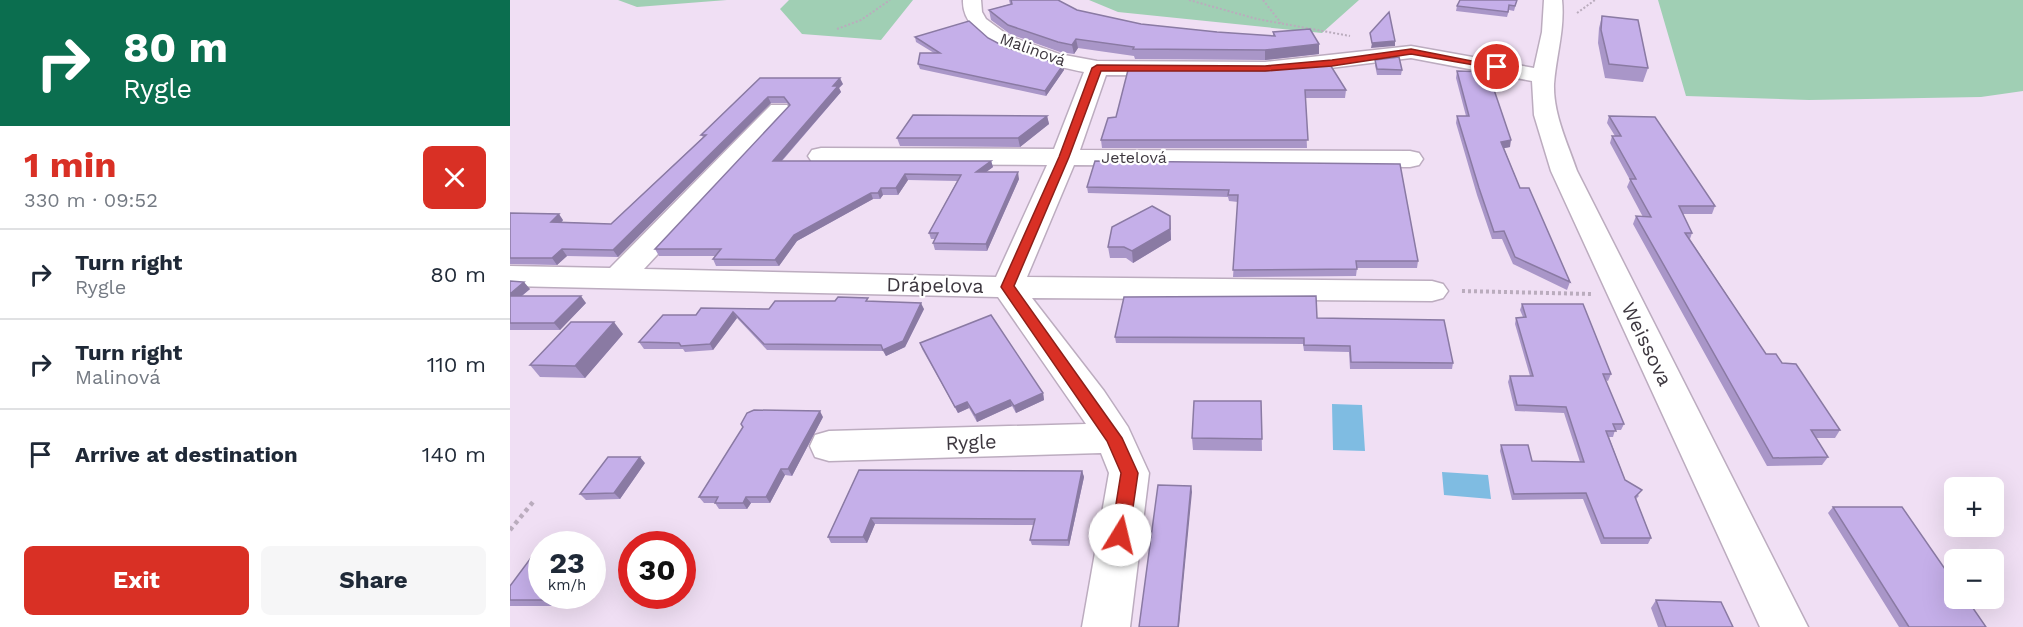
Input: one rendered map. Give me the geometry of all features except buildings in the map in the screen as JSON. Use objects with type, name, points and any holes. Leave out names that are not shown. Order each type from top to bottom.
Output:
[{"type":"street","name":"Malinová","points":[[972,0],[972,12],[979,23],[1002,40],[1054,60],[1097,68],[1265,69],[1411,52],[1547,64]]},
{"type":"street","name":"Weissova","points":[[1553,0],[1556,17],[1543,98],[1564,171],[1784,627]]},
{"type":"street","points":[[1097,68],[1064,157],[1007,287],[1114,438],[1130,473],[1106,627]]},
{"type":"street","points":[[619,277],[779,110]]},
{"type":"street","name":"Jetelová","points":[[821,156],[1410,159]]},
{"type":"street","name":"Drápelova","points":[[510,276],[1007,287],[1432,291]]},
{"type":"street","name":"Rygle","points":[[829,446],[1114,438]]},
{"type":"path","points":[[837,28],[861,20],[890,0]]},
{"type":"path","points":[[1189,0],[1281,22],[1263,0]]},
{"type":"path","points":[[1432,291],[1623,295]]},
{"type":"path","points":[[510,530],[533,502]]},
{"type":"green space","points":[[618,0],[727,0],[637,7]]},
{"type":"green space","points":[[789,0],[913,0],[881,40],[802,34],[780,9]]},
{"type":"green space","points":[[1089,0],[1359,0],[1322,33],[1118,12]]},
{"type":"green space","points":[[1658,0],[2023,0],[2023,91],[1981,97],[1809,100],[1686,96]]},
{"type":"water","points":[[1332,404],[1362,405],[1365,451],[1333,450]]},
{"type":"water","points":[[1442,472],[1488,475],[1491,499],[1444,495]]},
{"type":"route","points":[[1120,535],[1130,473],[1114,438],[1091,401],[1007,287],[1064,157],[1097,68],[1265,69],[1411,52],[1431,53],[1497,67]]}]
